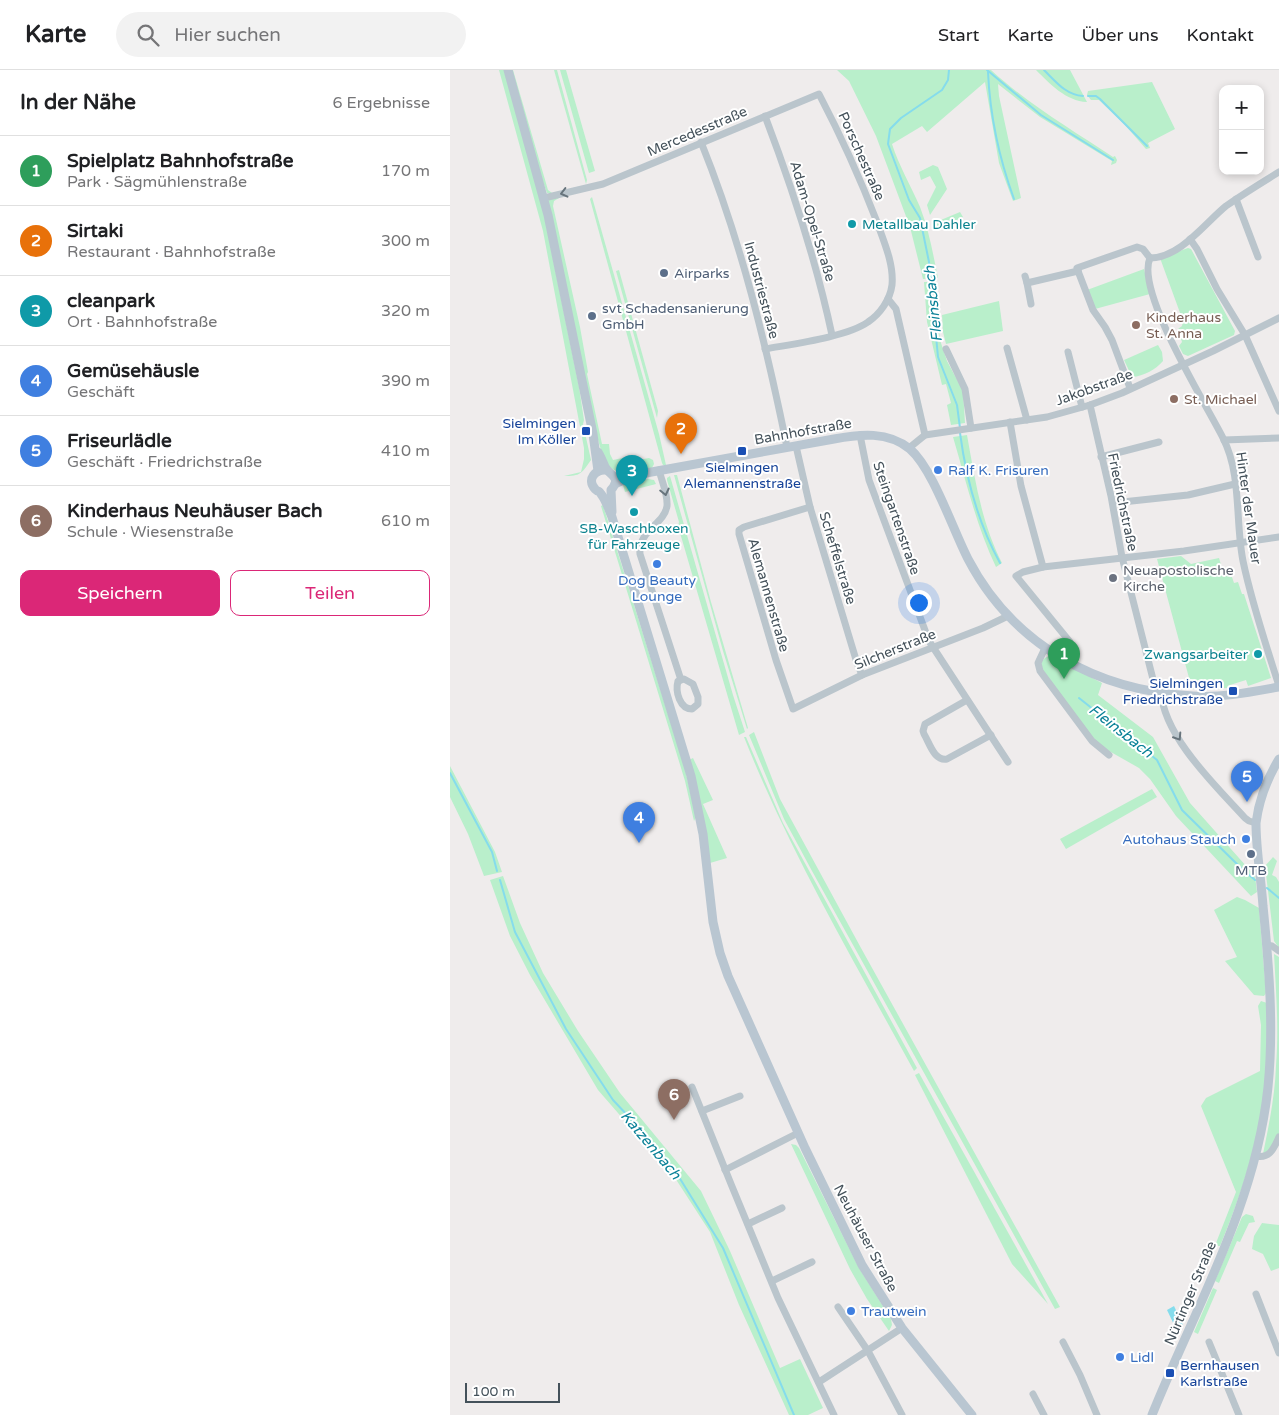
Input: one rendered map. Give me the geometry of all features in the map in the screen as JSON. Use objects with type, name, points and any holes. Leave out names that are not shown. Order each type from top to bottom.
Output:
[{"type":"main road","points":[[508,70],[544,198],[595,445],[609,478],[612,517]]},
{"type":"main road","name":"Bahnhofstraße","points":[[601,492],[606,492],[609,478],[632,476],[860,435],[889,438],[909,448],[925,468],[975,572],[988,592],[1008,616],[1027,634],[1067,662],[1112,680],[1158,692],[1193,696],[1246,693],[1279,686]]},
{"type":"main road","points":[[609,478],[592,478],[592,483],[595,489],[601,492],[612,517]]},
{"type":"main road","name":"Neuhäuser Straße","points":[[612,517],[691,776],[702,828],[711,910],[720,953],[728,976],[798,1133],[862,1265],[902,1328],[972,1415]]},
{"type":"main road","name":"Nürtinger Straße","points":[[1152,1415],[1189,1333],[1239,1210],[1256,1156],[1267,1096],[1271,1048],[1267,945],[1256,823],[1266,783],[1279,759]]},
{"type":"street","name":"Mercedesstraße","points":[[544,198],[603,184],[819,94]]},
{"type":"street","name":"Porschestraße","points":[[819,94],[856,169],[884,243],[892,279],[888,299]]},
{"type":"street","name":"Adam-Opel-Straße","points":[[765,116],[810,247],[832,335]]},
{"type":"street","name":"Industriestraße","points":[[701,142],[740,254],[792,446]]},
{"type":"street","points":[[1130,388],[1112,340],[1093,310],[1077,268],[1137,247],[1143,249],[1150,258],[1175,250],[1236,199],[1279,172]]},
{"type":"street","points":[[1236,199],[1258,257]]},
{"type":"street","points":[[1190,239],[1198,249],[1222,297],[1245,335],[1279,411]]},
{"type":"street","name":"Hinter der Mauer","points":[[1150,258],[1146,271],[1158,310],[1224,440],[1232,461],[1241,543],[1252,596],[1279,686]]},
{"type":"street","points":[[1031,304],[1026,280],[1078,271]]},
{"type":"street","points":[[765,349],[853,330],[868,323],[879,313],[888,299],[896,309],[925,435],[909,448]]},
{"type":"street","name":"Jakobstraße","points":[[925,435],[1047,417],[1090,405],[1184,364],[1279,318]]},
{"type":"street","points":[[1007,348],[1027,420]]},
{"type":"street","points":[[946,349],[965,389],[969,428]]},
{"type":"street","points":[[1068,352],[1082,407]]},
{"type":"street","name":"Friedrichstraße","points":[[1090,405],[1113,503],[1122,557],[1158,692],[1169,722],[1189,754],[1203,771],[1245,818],[1256,823]]},
{"type":"street","points":[[1010,422],[1021,486],[1043,567]]},
{"type":"street","name":"Steingartenstraße","points":[[860,435],[869,480],[932,647],[1008,762]]},
{"type":"street","points":[[1224,440],[1279,438]]},
{"type":"street","points":[[1102,457],[1159,442]]},
{"type":"street","name":"Scheffelstraße","points":[[792,446],[862,675]]},
{"type":"street","points":[[659,470],[667,506],[664,513],[642,539],[640,554],[680,680]]},
{"type":"street","points":[[1113,503],[1188,495],[1235,484]]},
{"type":"street","name":"Alemannenstraße","points":[[793,709],[771,646],[739,530],[744,526],[810,507]]},
{"type":"street","points":[[1067,662],[1072,651],[1070,642],[1016,576],[1023,572],[1043,567],[1279,537]]},
{"type":"street","name":"Silcherstraße","points":[[793,709],[862,675],[983,628],[1008,616]]},
{"type":"street","points":[[1045,648],[1038,662],[1040,671],[1092,741],[1109,755]]},
{"type":"street","points":[[967,700],[925,724],[924,734],[937,757],[944,760],[947,759],[991,735]]},
{"type":"street","points":[[1267,945],[1279,951]]},
{"type":"street","points":[[692,1087],[772,1281],[834,1415]]},
{"type":"street","points":[[702,1111],[740,1096]]},
{"type":"street","points":[[725,1170],[798,1133]]},
{"type":"street","points":[[1256,1156],[1265,1157],[1270,1154],[1279,1137]]},
{"type":"street","points":[[748,1224],[782,1208]]},
{"type":"street","points":[[772,1281],[812,1262]]},
{"type":"street","points":[[1256,1294],[1279,1353]]},
{"type":"street","points":[[838,1307],[868,1351],[902,1415]]},
{"type":"street","points":[[819,1382],[902,1328]]},
{"type":"street","points":[[1063,1342],[1080,1374],[1097,1415]]},
{"type":"street","points":[[1209,1342],[1239,1415]]},
{"type":"street","points":[[1033,1394],[1044,1415]]},
{"type":"green space","points":[[499,70],[504,70],[540,195],[579,387],[583,424],[591,460],[583,471],[577,475],[564,476],[581,472],[584,448],[543,231]]},
{"type":"green space","points":[[511,70],[513,70],[548,190],[552,193],[547,193],[543,182]]},
{"type":"green space","points":[[554,70],[557,70],[587,180],[586,184]]},
{"type":"green space","points":[[560,70],[566,70],[595,171],[589,173]]},
{"type":"green space","points":[[837,70],[991,70],[1035,105],[1113,157],[1115,156],[1117,160],[1116,163],[1111,165],[1112,161],[1040,117],[998,84],[1021,198],[1013,201],[999,163],[985,82],[927,132],[922,126],[892,144],[926,224],[938,278],[923,279],[910,227],[876,136],[849,81]]},
{"type":"green space","points":[[1036,70],[1070,70],[1087,102],[1072,99],[1065,95]]},
{"type":"green space","points":[[1152,82],[1175,129],[1148,143],[1150,148],[1146,149],[1099,100],[1091,100],[1087,95],[1088,91]]},
{"type":"green space","points":[[933,165],[938,167],[947,189],[930,215],[927,205],[936,187],[930,176],[921,180],[919,172]]},
{"type":"green space","points":[[592,197],[659,434],[666,465],[662,463],[590,199]]},
{"type":"green space","points":[[549,198],[559,198],[554,201],[553,206],[580,327],[587,374],[602,444],[609,444],[613,460],[632,456],[633,461],[649,458],[653,460],[652,468],[620,472],[611,468],[603,456],[574,330],[548,202]]},
{"type":"green space","points":[[960,212],[963,217],[937,229],[936,222]]},
{"type":"green space","points":[[1188,248],[1191,249],[1235,331],[1234,335],[1188,356],[1183,354],[1179,346],[1182,342],[1178,329],[1182,326],[1183,321],[1160,258]]},
{"type":"green space","points":[[1144,269],[1150,294],[1095,309],[1087,290]]},
{"type":"green space","points":[[619,270],[658,411],[657,418],[616,271]]},
{"type":"green space","points":[[924,282],[937,282],[940,340],[947,361],[963,391],[965,423],[951,425],[947,405],[951,403],[946,384],[942,385],[927,322]]},
{"type":"green space","points":[[999,301],[1003,331],[946,344],[942,315]]},
{"type":"green space","points":[[1158,345],[1162,352],[1163,361],[1149,372],[1132,377],[1124,360]]},
{"type":"green space","points":[[967,435],[984,516],[1002,563],[996,567],[977,519],[953,437]]},
{"type":"green space","points":[[674,475],[677,475],[747,729],[723,651]]},
{"type":"green space","points":[[670,476],[745,732],[739,735],[678,526],[679,522],[667,480]]},
{"type":"green space","points":[[648,479],[654,480],[656,484],[625,492],[623,485]]},
{"type":"green space","points":[[603,505],[685,769],[696,817],[694,821],[685,781],[601,506]]},
{"type":"green space","points":[[1181,556],[1191,564],[1219,558],[1222,568],[1225,567],[1227,572],[1230,571],[1234,583],[1238,582],[1242,594],[1244,594],[1271,678],[1248,686],[1246,680],[1230,685],[1230,688],[1192,689],[1157,559]]},
{"type":"green space","points":[[1050,656],[1102,683],[1098,695],[1153,737],[1190,803],[1255,876],[1257,892],[1251,896],[1176,816],[1150,779],[1139,768],[1095,743],[1041,668],[1043,660]]},
{"type":"green space","points":[[754,732],[780,799],[1060,1307],[1055,1309],[784,819],[749,735]]},
{"type":"green space","points":[[744,737],[746,737],[783,823],[917,1068],[914,1071],[802,865]]},
{"type":"green space","points":[[693,758],[713,800],[703,804],[727,858],[710,863],[716,931],[689,760]]},
{"type":"green space","points":[[450,766],[495,852],[502,872],[484,876],[468,834],[450,797]]},
{"type":"green space","points":[[1152,789],[1157,797],[1066,849],[1060,839]]},
{"type":"green space","points":[[1273,857],[1277,861],[1272,875],[1279,882],[1279,948],[1274,941],[1265,866]]},
{"type":"green space","points":[[503,876],[520,923],[543,973],[578,1031],[620,1093],[701,1191],[730,1251],[780,1368],[800,1359],[823,1408],[808,1415],[789,1415],[739,1305],[710,1232],[677,1181],[598,1090],[530,975],[510,936],[490,880]]},
{"type":"green space","points":[[1237,897],[1259,908],[1266,993],[1264,996],[1254,995],[1225,961],[1237,957],[1214,910]]},
{"type":"green space","points":[[1274,954],[1279,957],[1279,1135],[1273,1147],[1263,1154],[1273,1099],[1277,1052]]},
{"type":"green space","points":[[1261,1001],[1267,1003],[1267,1032],[1260,1118],[1253,1151],[1238,1199],[1220,1246],[1218,1246],[1216,1243],[1236,1192],[1201,1106],[1206,1098],[1260,1071],[1261,1025],[1258,1006]]},
{"type":"green space","points":[[919,1073],[1048,1304],[1012,1264],[915,1075]]},
{"type":"green space","points":[[791,1144],[799,1148],[859,1268],[891,1319],[892,1325],[889,1331],[867,1299],[850,1269]]},
{"type":"green space","points":[[1246,1214],[1253,1216],[1255,1222],[1249,1223],[1240,1242],[1237,1241],[1219,1283],[1215,1281],[1242,1217]]},
{"type":"green space","points":[[1262,1223],[1279,1225],[1279,1268],[1271,1271],[1263,1254],[1252,1249],[1254,1236]]},
{"type":"green space","points":[[1213,1288],[1217,1290],[1198,1334],[1194,1332]]},
{"type":"water","points":[[1174,1306],[1183,1325],[1179,1335],[1167,1310]]},
{"type":"waterway","name":"Fleinsbach","points":[[949,70],[948,80],[942,90],[901,118],[890,129],[888,144],[909,200],[920,218],[929,262],[938,357],[957,405],[960,428]]},
{"type":"waterway","points":[[987,70],[1041,115],[1113,160]]},
{"type":"waterway","points":[[1044,70],[1066,90],[1083,96]]},
{"type":"waterway","points":[[988,72],[996,136],[1014,199]]},
{"type":"waterway","points":[[1088,96],[1096,96],[1100,99],[1147,146]]},
{"type":"waterway","name":"Fleinsbach","points":[[960,433],[974,500],[985,532],[1000,563]]},
{"type":"waterway","name":"Fleinsbach","points":[[1079,698],[1157,760],[1182,810],[1255,880]]},
{"type":"waterway","name":"Katzenbach","points":[[450,773],[492,852],[497,871]]},
{"type":"waterway","name":"Katzenbach","points":[[500,880],[515,932],[566,1029],[613,1100],[674,1169],[723,1248],[794,1415]]},
{"type":"waterway","name":"Fleinsbach","points":[[1267,888],[1279,898]]},
{"type":"place","name":"Metallbau Dahler","points":[[852,224]]},
{"type":"place","name":"Airparks","points":[[664,273]]},
{"type":"place","name":"svt Schadensanierung GmbH","points":[[592,316]]},
{"type":"place","name":"Kinderhaus St. Anna","points":[[1136,325]]},
{"type":"place","name":"St. Michael","points":[[1174,399]]},
{"type":"place","name":"Sielmingen Im Köller","points":[[586,431]]},
{"type":"place","name":"Sielmingen Alemannenstraße","points":[[742,451]]},
{"type":"place","name":"Sirtaki","points":[[681,454]]},
{"type":"place","name":"Ralf K. Frisuren","points":[[938,470]]},
{"type":"place","name":"cleanpark","points":[[632,496]]},
{"type":"place","name":"SB-Waschboxen für Fahrzeuge","points":[[634,512]]},
{"type":"place","name":"Dog Beauty Lounge","points":[[657,564]]},
{"type":"place","name":"Neuapostolische Kirche","points":[[1113,578]]},
{"type":"place","name":"Zwangsarbeiter","points":[[1258,654]]},
{"type":"place","name":"Spielplatz Bahnhofstraße","points":[[1064,679]]},
{"type":"place","name":"Sielmingen Friedrichstraße","points":[[1233,691]]},
{"type":"place","name":"Friseurlädle","points":[[1247,802]]},
{"type":"place","name":"Autohaus Stauch","points":[[1246,839]]},
{"type":"place","name":"Gemüsehäusle","points":[[639,843]]},
{"type":"place","name":"MTB","points":[[1251,854]]},
{"type":"place","name":"Kinderhaus Neuhäuser Bach","points":[[674,1120]]},
{"type":"place","name":"Trautwein","points":[[851,1311]]},
{"type":"place","name":"Lidl","points":[[1120,1357]]},
{"type":"place","name":"Bernhausen Karlstraße","points":[[1170,1373]]}]
